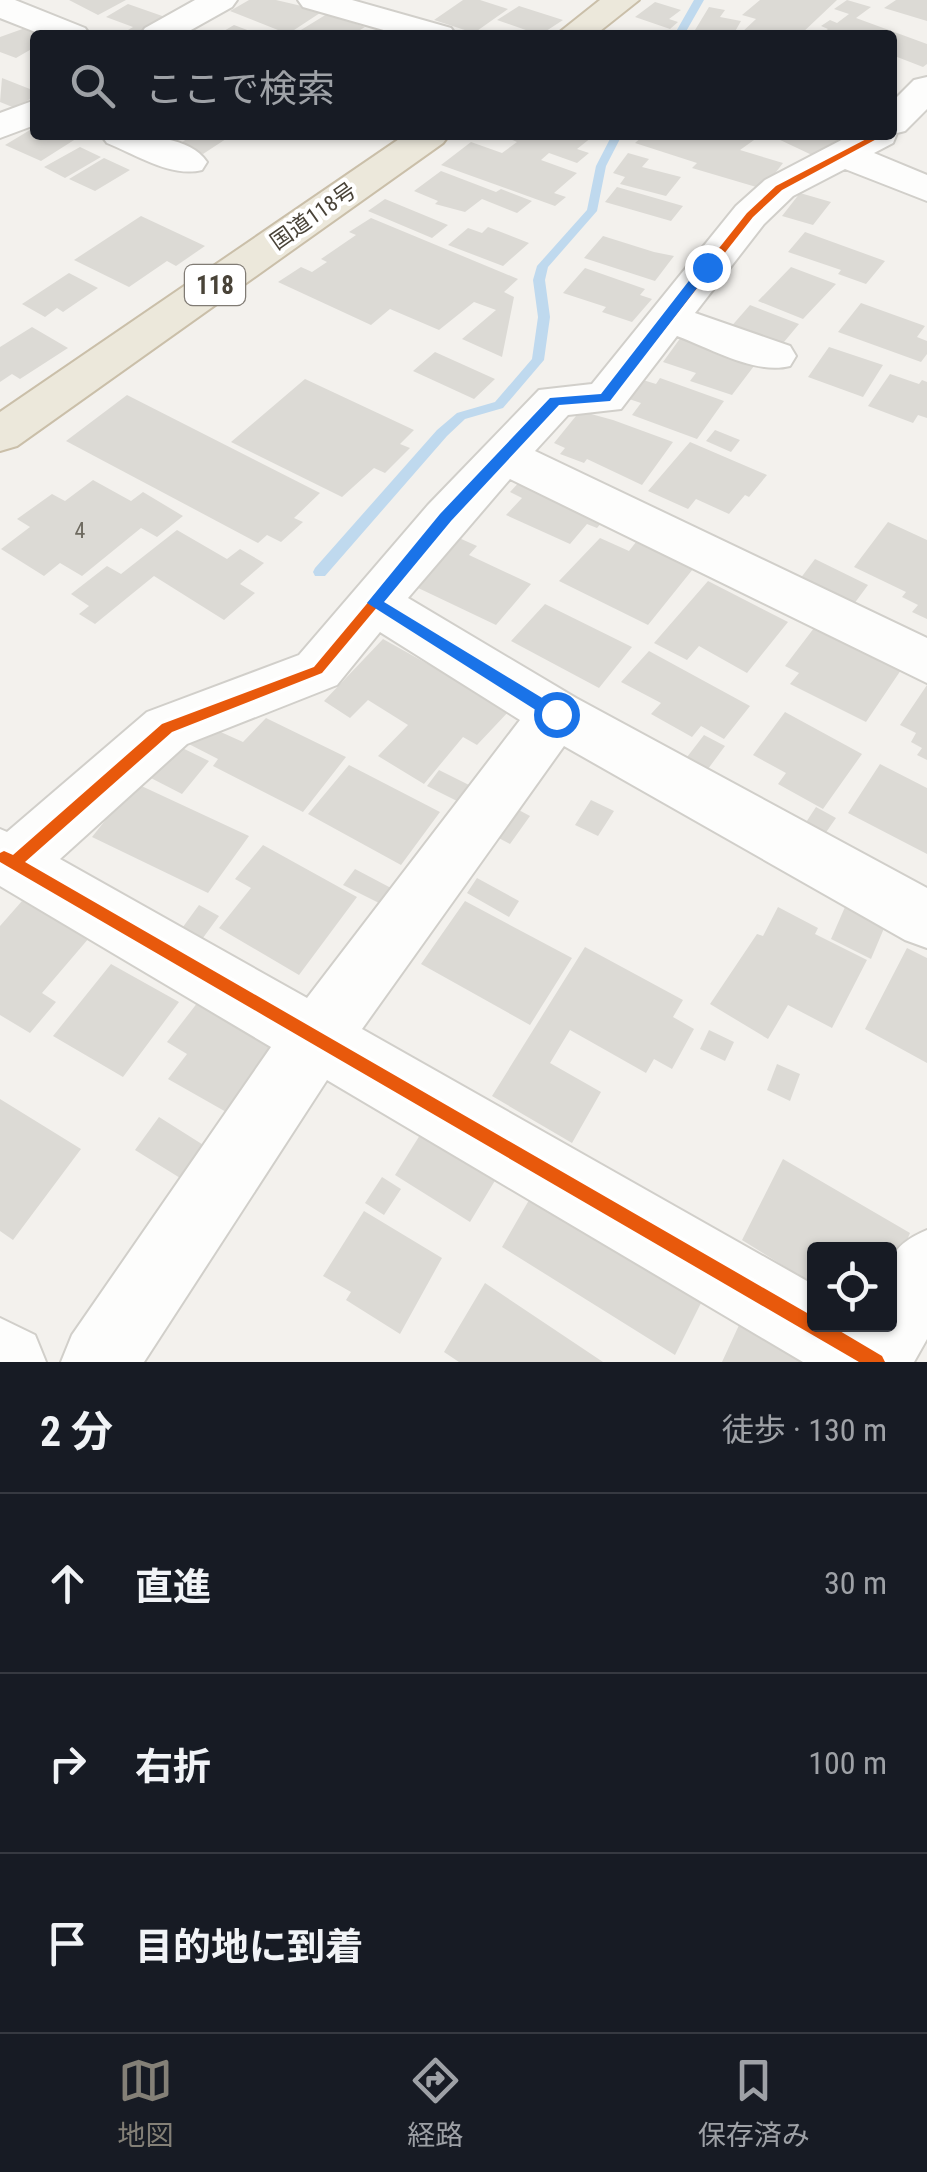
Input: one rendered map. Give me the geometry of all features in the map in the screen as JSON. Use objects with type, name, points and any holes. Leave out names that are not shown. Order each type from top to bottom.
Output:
[{"type":"highway","points":[[579,30],[622,0]]},
{"type":"highway","name":"国道118号","points":[[0,434],[423,140]]},
{"type":"street","points":[[167,30],[220,0]]},
{"type":"street","points":[[315,0],[421,30]]},
{"type":"street","points":[[0,6],[60,30]]},
{"type":"street","points":[[897,118],[927,88]]},
{"type":"street","points":[[0,126],[30,113]]},
{"type":"street","points":[[133,140],[188,162]]},
{"type":"street","points":[[927,189],[863,145],[780,188],[750,215],[605,398],[555,401],[502,455],[318,670],[167,728],[8,858],[874,1361],[927,1267]]},
{"type":"street","points":[[668,318],[774,356]]},
{"type":"street","points":[[502,455],[927,662]]},
{"type":"street","points":[[374,603],[556,714],[927,920]]},
{"type":"street","points":[[99,1362],[317,1038],[556,714]]},
{"type":"street","points":[[0,1356],[8,1362]]},
{"type":"building","points":[[69,0],[126,0],[98,15]]},
{"type":"building","points":[[249,0],[276,0],[323,11],[294,30],[278,30],[230,11]]},
{"type":"building","points":[[463,0],[480,0],[508,9],[478,30],[434,20]]},
{"type":"building","points":[[760,0],[837,0],[805,30],[744,30],[756,19],[742,15]]},
{"type":"building","points":[[847,0],[871,7],[856,18],[889,30],[826,30],[821,26],[830,20],[837,23],[849,14],[834,9]]},
{"type":"building","points":[[896,0],[927,0],[927,21],[884,8]]},
{"type":"building","points":[[655,2],[681,10],[669,19],[678,22],[670,29],[635,17]]},
{"type":"building","points":[[128,4],[168,18],[148,30],[128,30],[133,27],[106,17]]},
{"type":"building","points":[[519,6],[563,20],[548,30],[526,30],[497,20]]},
{"type":"building","points":[[709,7],[725,10],[720,17],[741,21],[736,30],[695,30]]},
{"type":"building","points":[[327,14],[365,27],[360,30],[301,30]]},
{"type":"building","points":[[28,27],[36,30],[30,30],[30,50],[16,58],[0,52],[0,37]]},
{"type":"building","points":[[897,33],[927,44],[927,64],[923,67],[897,57]]},
{"type":"building","points":[[2,78],[30,89],[30,99],[15,108],[0,102]]},
{"type":"building","points":[[30,130],[30,140],[74,140],[41,161],[5,145]]},
{"type":"building","points":[[185,140],[224,140],[203,154],[179,144]]},
{"type":"building","points":[[512,140],[588,140],[577,149],[589,153],[577,163],[549,153],[541,160],[577,173],[554,193],[566,197],[555,206],[441,165],[471,142],[502,153],[517,142]]},
{"type":"building","points":[[754,140],[740,150],[783,163],[763,189],[692,168],[697,163],[635,143]]},
{"type":"building","points":[[780,140],[839,140],[814,156]]},
{"type":"building","points":[[80,147],[101,157],[65,178],[44,167]]},
{"type":"building","points":[[628,153],[649,159],[642,167],[681,177],[666,196],[620,184],[625,177],[613,173]]},
{"type":"building","points":[[104,158],[130,170],[95,191],[69,179]]},
{"type":"building","points":[[441,171],[532,201],[517,213],[482,199],[465,212],[435,204],[438,201],[414,191]]},
{"type":"building","points":[[617,187],[683,206],[671,221],[605,202]]},
{"type":"building","points":[[800,193],[831,202],[813,225],[782,216]]},
{"type":"building","points":[[385,199],[448,225],[432,238],[368,211]]},
{"type":"building","points":[[141,216],[205,246],[176,266],[167,261],[129,287],[74,260]]},
{"type":"building","points":[[371,218],[518,279],[504,292],[514,297],[502,357],[462,339],[496,310],[474,302],[439,330],[390,309],[371,325],[278,282],[301,267],[312,272],[327,262],[321,259],[356,235],[349,232]]},
{"type":"building","points":[[488,227],[529,243],[503,266],[448,245],[468,228],[482,233]]},
{"type":"building","points":[[805,232],[885,261],[866,284],[838,274],[841,270],[788,252]]},
{"type":"building","points":[[603,236],[674,256],[655,281],[584,258]]},
{"type":"building","points":[[791,267],[836,284],[803,319],[758,301]]},
{"type":"building","points":[[585,268],[645,289],[640,295],[652,299],[632,322],[602,312],[606,307],[563,293]]},
{"type":"building","points":[[69,273],[98,288],[63,312],[57,308],[45,317],[22,304]]},
{"type":"building","points":[[861,303],[925,326],[917,337],[927,341],[927,354],[921,362],[838,332]]},
{"type":"building","points":[[750,305],[799,324],[779,348],[729,329]]},
{"type":"building","points":[[32,327],[68,348],[20,379],[12,374],[0,382],[0,347]]},
{"type":"building","points":[[684,333],[731,349],[726,356],[754,366],[732,395],[690,381],[696,373],[663,362]]},
{"type":"building","points":[[829,347],[883,365],[863,397],[808,377]]},
{"type":"building","points":[[435,352],[495,379],[474,399],[413,371]]},
{"type":"building","points":[[890,374],[919,384],[922,380],[927,382],[927,418],[918,415],[913,423],[868,406]]},
{"type":"building","points":[[660,378],[724,401],[697,439],[632,415],[641,403],[629,399],[643,380],[656,384]]},
{"type":"building","points":[[305,379],[414,430],[400,444],[410,448],[385,473],[374,468],[342,497],[231,442]]},
{"type":"building","points":[[127,395],[320,493],[294,518],[303,522],[281,542],[267,535],[258,543],[66,441]]},
{"type":"building","points":[[580,411],[673,442],[642,485],[587,459],[584,463],[560,454],[565,448],[554,443]]},
{"type":"building","points":[[715,430],[740,440],[731,452],[706,441]]},
{"type":"building","points":[[690,442],[767,475],[729,514],[696,499],[688,509],[648,491]]},
{"type":"building","points":[[524,477],[608,515],[597,528],[587,524],[570,544],[506,515],[522,498],[510,492]]},
{"type":"building","points":[[93,480],[131,501],[143,492],[183,516],[157,537],[141,528],[82,576],[60,563],[44,576],[1,549],[30,527],[17,519],[52,494],[65,501]]},
{"type":"building","points":[[888,522],[927,540],[927,619],[912,612],[918,605],[902,597],[906,592],[854,567]]},
{"type":"building","points":[[177,530],[227,559],[240,549],[264,563],[240,584],[255,593],[224,620],[154,576],[95,624],[79,614],[89,606],[71,594],[107,566],[121,574]]},
{"type":"building","points":[[459,538],[477,546],[469,555],[531,584],[496,625],[414,586]]},
{"type":"building","points":[[600,538],[629,551],[636,542],[693,569],[648,625],[559,581]]},
{"type":"building","points":[[815,559],[868,585],[851,608],[797,583]]},
{"type":"building","points":[[708,581],[788,622],[747,673],[699,646],[687,660],[654,643]]},
{"type":"building","points":[[545,604],[632,647],[599,688],[511,641]]},
{"type":"building","points":[[814,628],[901,670],[866,722],[790,684],[799,673],[785,666]]},
{"type":"building","points":[[383,639],[510,710],[477,745],[463,737],[424,784],[378,756],[408,725],[368,700],[350,718],[324,701]]},
{"type":"building","points":[[649,651],[750,706],[724,739],[701,726],[692,737],[651,714],[661,703],[621,682]]},
{"type":"building","points":[[927,685],[927,760],[917,755],[922,748],[911,742],[916,733],[900,725]]},
{"type":"building","points":[[785,712],[862,754],[823,809],[778,784],[786,773],[753,755]]},
{"type":"building","points":[[266,718],[346,757],[303,812],[213,766],[218,759],[183,741],[214,729],[243,742]]},
{"type":"building","points":[[704,735],[725,746],[705,773],[684,761]]},
{"type":"building","points":[[174,744],[209,761],[182,794],[147,776]]},
{"type":"building","points":[[880,764],[927,788],[927,854],[848,813]]},
{"type":"building","points":[[349,765],[440,812],[401,865],[308,814]]},
{"type":"building","points":[[439,770],[469,785],[457,801],[427,786]]},
{"type":"building","points":[[135,783],[249,836],[208,893],[92,837]]},
{"type":"building","points":[[591,800],[614,811],[598,836],[575,825]]},
{"type":"building","points":[[816,807],[836,818],[820,841],[801,830]]},
{"type":"building","points":[[515,808],[530,816],[510,844],[495,836]]},
{"type":"building","points":[[263,845],[357,897],[299,975],[219,928],[251,888],[235,879]]},
{"type":"building","points":[[355,869],[391,888],[379,903],[343,885]]},
{"type":"building","points":[[477,878],[519,901],[509,917],[467,893]]},
{"type":"building","points":[[22,901],[89,938],[42,993],[56,1002],[30,1033],[0,1015],[0,926]]},
{"type":"building","points":[[465,901],[572,958],[530,1025],[421,964]]},
{"type":"building","points":[[199,905],[219,916],[200,942],[180,931]]},
{"type":"building","points":[[778,907],[818,928],[815,934],[867,960],[832,1028],[788,1005],[768,1039],[710,1004],[757,934],[763,936]]},
{"type":"building","points":[[845,907],[885,926],[871,959],[831,939]]},
{"type":"building","points":[[585,947],[683,1000],[673,1017],[694,1029],[672,1069],[654,1059],[646,1073],[570,1030],[550,1063],[601,1092],[572,1143],[492,1096]]},
{"type":"building","points":[[907,948],[927,958],[927,1063],[865,1029]]},
{"type":"building","points":[[111,964],[179,1002],[123,1077],[53,1036]]},
{"type":"building","points":[[198,1002],[282,1049],[235,1117],[168,1079],[187,1054],[167,1042]]},
{"type":"building","points":[[709,1030],[734,1042],[725,1061],[700,1049]]},
{"type":"building","points":[[777,1064],[800,1074],[790,1101],[767,1090]]},
{"type":"building","points":[[0,1099],[81,1149],[13,1240],[0,1231]]},
{"type":"building","points":[[159,1117],[216,1153],[193,1186],[135,1150]]},
{"type":"building","points":[[430,1119],[505,1164],[470,1222],[395,1175]]},
{"type":"building","points":[[783,1159],[910,1233],[897,1264],[897,1242],[807,1242],[807,1281],[742,1240]]},
{"type":"building","points":[[382,1177],[401,1189],[384,1215],[365,1203]]},
{"type":"building","points":[[540,1181],[710,1285],[675,1355],[502,1247]]},
{"type":"building","points":[[364,1211],[442,1258],[400,1334],[346,1300],[351,1292],[323,1276]]},
{"type":"building","points":[[485,1283],[603,1362],[459,1362],[444,1352]]},
{"type":"building","points":[[746,1310],[833,1362],[722,1362]]},
{"type":"waterway","points":[[682,30],[699,0]]},
{"type":"waterway","points":[[320,572],[442,433],[461,416],[499,405],[538,360],[544,317],[539,280],[543,266],[592,211],[601,166],[614,140]]},
{"type":"cycle path","points":[[15,862],[167,728],[318,670],[446,517],[555,401],[605,398],[750,215],[779,188],[870,140]]},
{"type":"cycle path","points":[[4,857],[876,1362]]},
{"type":"route","points":[[556,714],[374,603],[446,517],[555,401],[605,398],[707,267]]}]
